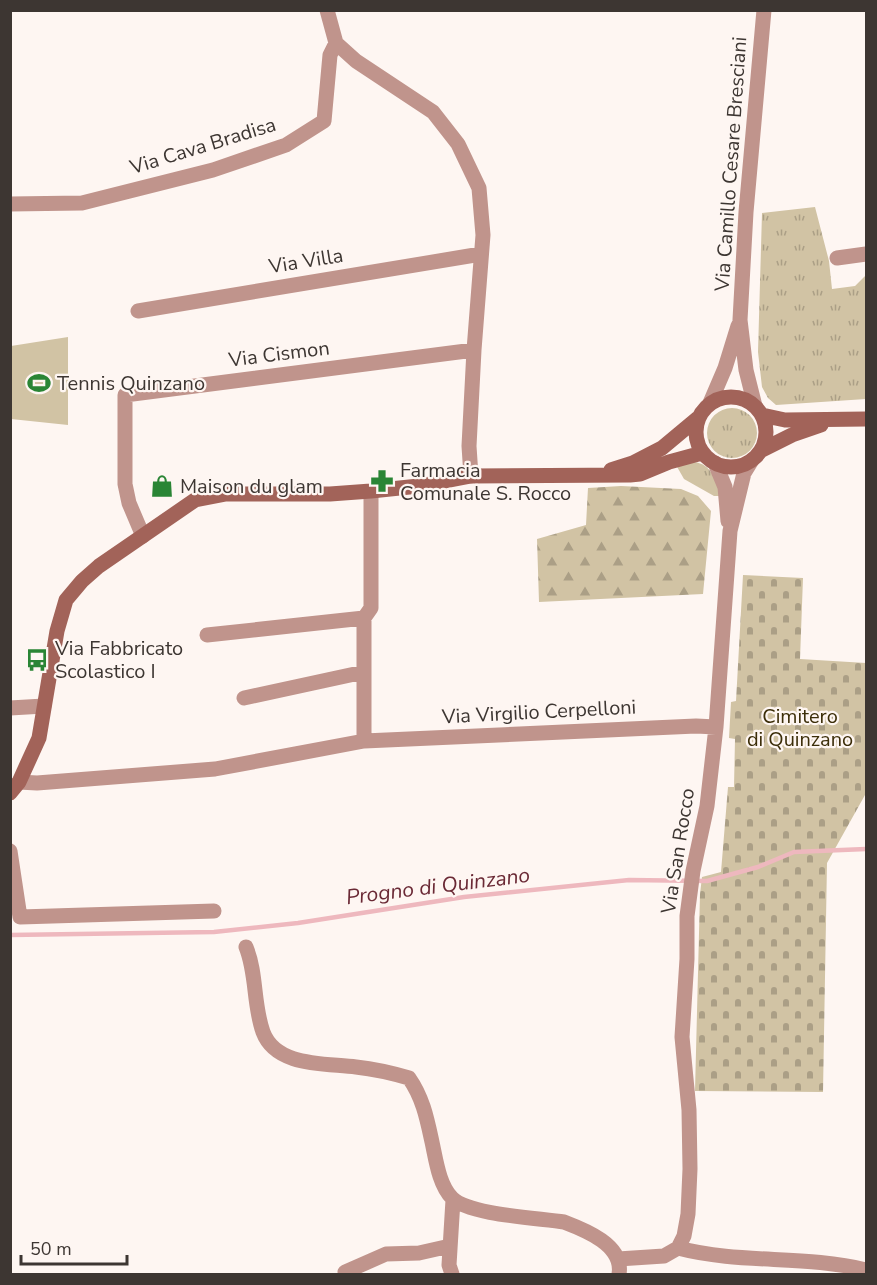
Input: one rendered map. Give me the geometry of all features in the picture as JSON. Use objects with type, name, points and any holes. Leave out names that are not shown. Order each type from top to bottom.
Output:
[{"type":"street","points":[[327,10],[336,43],[356,61],[433,112],[458,144],[479,188],[483,235],[469,446],[471,476]]},
{"type":"street","name":"Via Camillo Cesare Bresciani","points":[[759,410],[746,370],[740,320],[746,212],[764,10]]},
{"type":"street","name":"Via Cava Bradisa","points":[[10,204],[82,203],[213,170],[286,145],[324,121],[330,55],[336,43]]},
{"type":"street","name":"Via Villa","points":[[138,311],[481,254]]},
{"type":"street","points":[[837,258],[867,254]]},
{"type":"street","name":"Via Camillo Cesare Bresciani","points":[[710,403],[725,368],[740,320]]},
{"type":"street","name":"Via Cismon","points":[[143,536],[129,502],[125,484],[125,395],[474,350]]},
{"type":"street","points":[[597,475],[633,463],[663,448],[698,418],[710,403],[719,398],[732,396],[744,399],[759,410],[785,420],[867,419]]},
{"type":"street","points":[[757,455],[766,438],[766,428],[759,410]]},
{"type":"street","points":[[698,418],[695,434],[702,453],[715,463],[728,468],[738,467],[792,435],[832,421]]},
{"type":"street","points":[[15,787],[36,745],[57,631],[66,600],[99,566],[195,500],[226,494],[330,494],[371,491],[419,486],[471,476],[640,474],[669,462],[702,453]]},
{"type":"street","name":"Via San Rocco","points":[[678,1248],[684,1236],[688,1214],[690,1169],[689,1110],[682,1037],[689,896],[707,806],[716,727],[730,531],[744,473],[757,455]]},
{"type":"street","name":"Via San Rocco","points":[[715,463],[725,487],[730,531]]},
{"type":"street","points":[[364,741],[364,618],[371,608],[371,491]]},
{"type":"street","points":[[207,635],[364,618]]},
{"type":"street","points":[[244,698],[364,672]]},
{"type":"street","points":[[10,708],[44,706]]},
{"type":"street","name":"Via Virgilio Cerpelloni","points":[[15,787],[37,783],[215,770],[364,741],[716,727]]},
{"type":"street","points":[[10,850],[20,917],[214,911]]},
{"type":"street","points":[[246,947],[254,976],[258,1016],[264,1035],[272,1048],[288,1057],[310,1062],[372,1069],[409,1078],[422,1100],[441,1175],[453,1200],[478,1210],[564,1222],[594,1235],[606,1243],[618,1259],[620,1275]]},
{"type":"street","points":[[452,1275],[449,1265],[453,1200]]},
{"type":"street","points":[[345,1272],[386,1254],[419,1253],[450,1246]]},
{"type":"street","points":[[618,1259],[664,1256],[678,1248],[700,1254],[837,1263],[867,1270]]},
{"type":"green space","points":[[815,207],[829,261],[832,289],[855,286],[866,275],[866,399],[776,405],[768,398],[762,387],[758,352],[762,213]]},
{"type":"green space","name":"Tennis Quinzano","points":[[68,337],[68,425],[11,419],[11,346]]},
{"type":"green space","points":[[732,408],[741,410],[752,419],[757,433],[755,442],[746,453],[732,458],[723,456],[712,447],[707,433],[709,424],[718,413]]},
{"type":"green space","points":[[694,462],[709,469],[722,496],[714,496],[684,479],[676,465]]},
{"type":"green space","points":[[621,486],[681,489],[698,496],[711,511],[703,594],[539,602],[537,539],[586,525],[588,488]]},
{"type":"green space","name":"Cimitero di Quinzano","points":[[743,575],[803,578],[800,659],[866,663],[866,795],[827,863],[823,1092],[695,1091],[700,894],[702,877],[721,872],[728,787],[734,787],[735,739],[729,738],[731,702],[736,701]]},
{"type":"waterway","name":"Progno di Quinzano","points":[[10,935],[214,932],[298,923],[464,897],[629,880],[707,881],[758,867],[794,852],[866,849]]},
{"type":"place","name":"Tennis Quinzano","points":[[39,383]]},
{"type":"place","name":"Farmacia Comunale S. Rocco","points":[[382,481]]},
{"type":"place","name":"Maison du glam","points":[[162,486]]},
{"type":"place","name":"Via Fabbricato Scolastico I","points":[[37,660]]}]
